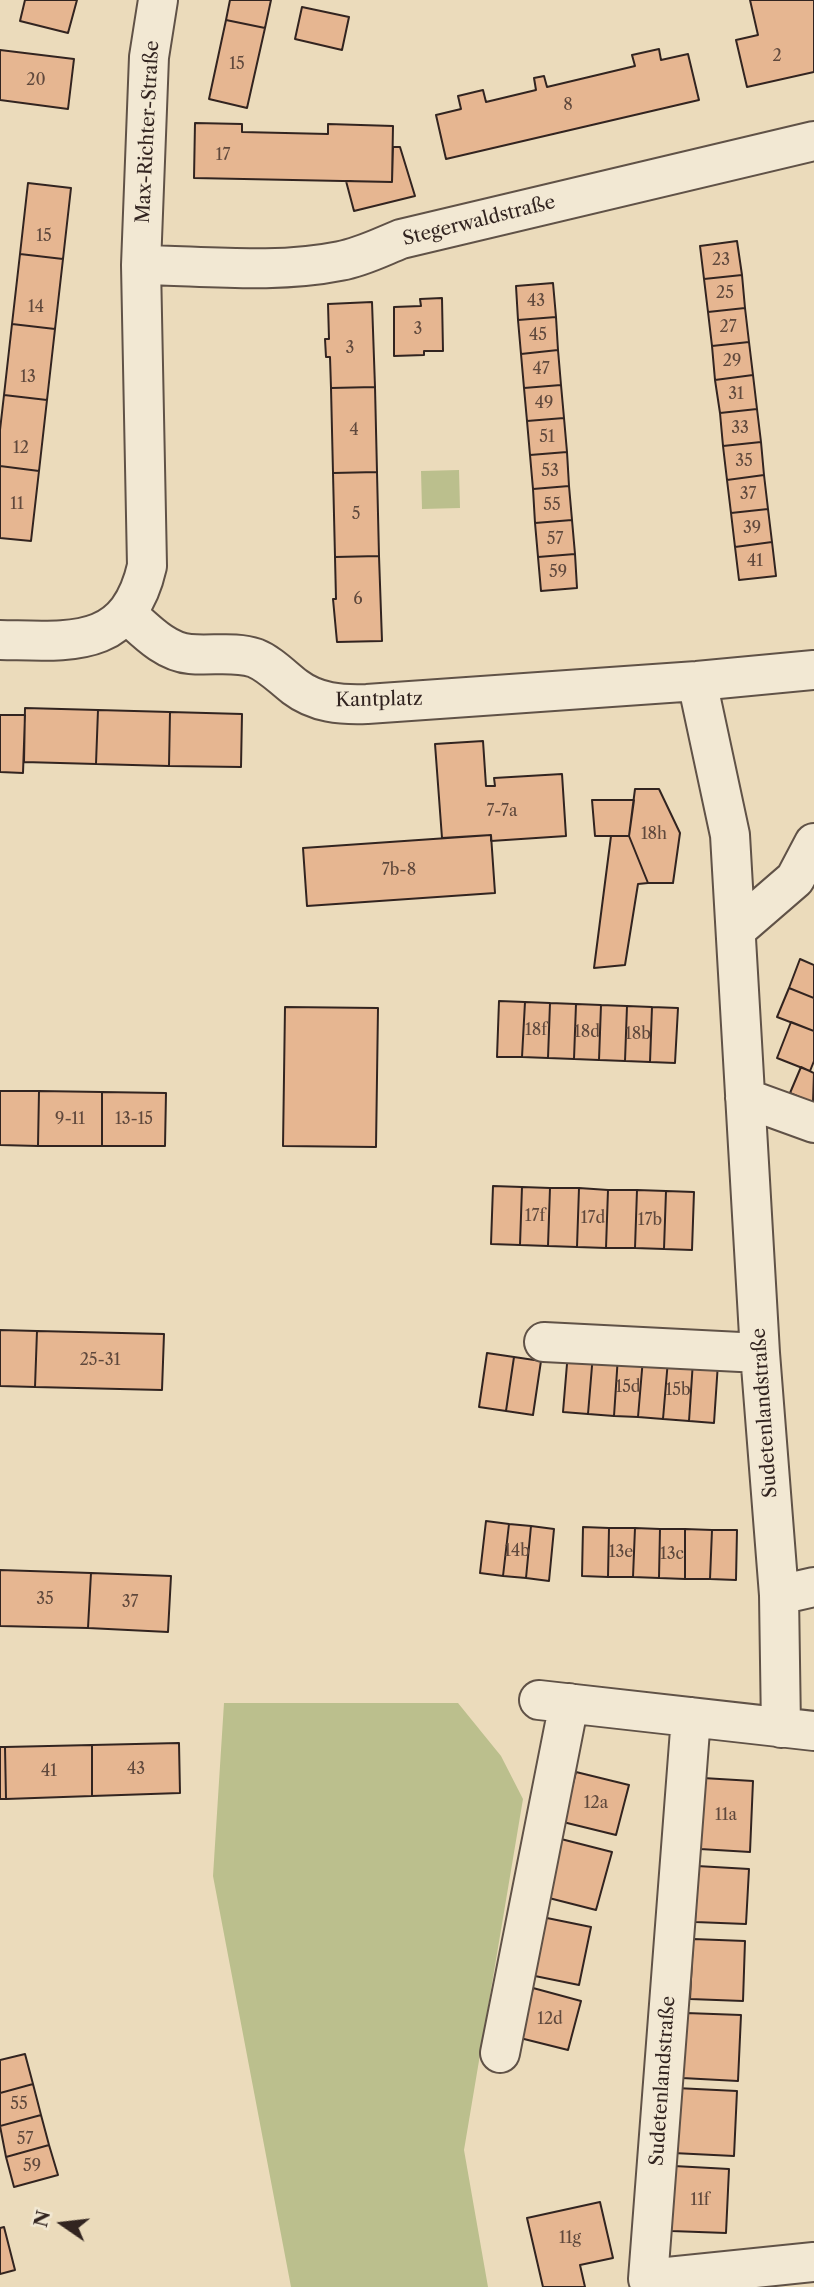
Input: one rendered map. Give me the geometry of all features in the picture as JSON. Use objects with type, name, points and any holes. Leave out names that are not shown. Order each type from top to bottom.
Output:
[{"type":"street","name":"Max-Richter-Straße","points":[[141,265],[149,57],[158,0]]},
{"type":"street","name":"Stegerwaldstraße","points":[[141,265],[266,267],[341,261],[401,239],[814,141]]},
{"type":"street","points":[[0,640],[63,641],[105,632],[127,614],[142,591],[147,566],[141,265]]},
{"type":"street","name":"Kantplatz","points":[[127,614],[152,636],[175,651],[253,657],[307,695],[336,704],[697,681]]},
{"type":"street","points":[[697,681],[814,670]]},
{"type":"street","name":"Sudetenlandstraße","points":[[500,2053],[554,1702],[797,1730],[796,1591],[760,1353],[730,835],[697,681]]},
{"type":"street","points":[[736,930],[795,879],[814,843]]},
{"type":"street","points":[[745,1098],[814,1122]]},
{"type":"street","points":[[544,1342],[760,1353]]},
{"type":"street","name":"Sudetenlandstraße","points":[[691,1717],[648,2279],[814,2262]]},
{"type":"green space","points":[[459,470],[460,508],[422,509],[421,471]]},
{"type":"green space","points":[[224,1703],[458,1703],[501,1756],[523,1799],[464,2150],[488,2287],[291,2287],[213,1876]]},
{"type":"building","points":[[25,0],[77,0],[68,33],[20,21]]},
{"type":"building","points":[[230,0],[271,0],[265,28],[226,20]]},
{"type":"building","points":[[750,0],[814,0],[814,72],[747,87],[736,40],[758,35]]},
{"type":"building","points":[[302,7],[349,17],[342,50],[295,39]]},
{"type":"building","points":[[226,20],[265,28],[247,108],[209,99]]},
{"type":"building","points":[[659,49],[661,60],[688,54],[699,100],[446,159],[436,115],[461,109],[458,96],[483,90],[486,102],[536,90],[534,78],[544,76],[547,87],[635,66],[632,55]]},
{"type":"building","points":[[0,50],[74,59],[68,109],[0,100]]},
{"type":"building","points":[[195,123],[242,124],[242,132],[328,134],[328,124],[393,126],[392,182],[194,178]]},
{"type":"building","points":[[393,147],[400,147],[415,196],[354,211],[346,181],[392,182]]},
{"type":"building","points":[[28,183],[71,188],[63,259],[20,254]]},
{"type":"building","points":[[737,241],[742,275],[704,279],[700,246]]},
{"type":"building","points":[[20,254],[63,259],[55,329],[12,324]]},
{"type":"building","points":[[742,275],[745,308],[708,312],[704,279]]},
{"type":"building","points":[[553,283],[556,317],[518,320],[516,286]]},
{"type":"building","points":[[442,298],[443,351],[394,356],[394,307],[421,306],[420,299]]},
{"type":"building","points":[[372,302],[375,387],[331,388],[330,357],[326,357],[325,339],[329,339],[328,304]]},
{"type":"building","points":[[745,308],[749,342],[712,346],[708,312]]},
{"type":"building","points":[[556,317],[558,350],[521,354],[518,320]]},
{"type":"building","points":[[12,324],[55,329],[47,400],[4,395]]},
{"type":"building","points":[[749,342],[753,375],[715,380],[712,346]]},
{"type":"building","points":[[558,350],[561,385],[524,388],[521,354]]},
{"type":"building","points":[[753,375],[757,409],[720,413],[715,380]]},
{"type":"building","points":[[561,385],[564,418],[527,421],[524,388]]},
{"type":"building","points":[[375,387],[377,472],[333,473],[331,388]]},
{"type":"building","points":[[4,395],[47,400],[39,471],[0,466]]},
{"type":"building","points":[[757,409],[761,442],[723,446],[720,413]]},
{"type":"building","points":[[564,418],[567,452],[530,455],[527,421]]},
{"type":"building","points":[[761,442],[764,475],[727,480],[723,446]]},
{"type":"building","points":[[567,452],[569,486],[533,489],[530,455]]},
{"type":"building","points":[[0,466],[39,471],[31,541],[0,538]]},
{"type":"building","points":[[377,472],[379,556],[335,557],[333,473]]},
{"type":"building","points":[[764,475],[768,509],[731,513],[727,480]]},
{"type":"building","points":[[569,486],[572,520],[535,523],[533,489]]},
{"type":"building","points":[[768,509],[772,542],[735,547],[731,513]]},
{"type":"building","points":[[572,520],[575,554],[538,557],[535,523]]},
{"type":"building","points":[[772,542],[776,576],[739,580],[735,547]]},
{"type":"building","points":[[575,554],[577,588],[541,591],[538,557]]},
{"type":"building","points":[[379,556],[382,641],[337,642],[333,599],[336,599],[335,557]]},
{"type":"building","points":[[25,708],[98,710],[96,764],[24,762]]},
{"type":"building","points":[[98,710],[170,712],[169,766],[96,764]]},
{"type":"building","points":[[170,712],[242,714],[241,767],[169,766]]},
{"type":"building","points":[[0,715],[25,715],[23,773],[0,772]]},
{"type":"building","points":[[483,741],[486,786],[495,786],[494,778],[562,774],[566,836],[491,841],[491,835],[442,838],[435,744]]},
{"type":"building","points":[[635,789],[659,789],[680,833],[673,883],[648,883],[629,836]]},
{"type":"building","points":[[592,800],[634,800],[629,836],[595,836]]},
{"type":"building","points":[[491,835],[495,893],[307,906],[303,848]]},
{"type":"building","points":[[611,836],[629,836],[648,883],[638,884],[625,965],[594,968]]},
{"type":"building","points":[[800,959],[814,965],[814,998],[789,988]]},
{"type":"building","points":[[789,988],[814,998],[814,1031],[777,1017]]},
{"type":"building","points":[[499,1001],[525,1002],[522,1057],[497,1057]]},
{"type":"building","points":[[525,1002],[550,1003],[548,1058],[522,1057]]},
{"type":"building","points":[[550,1003],[576,1004],[574,1059],[548,1058]]},
{"type":"building","points":[[576,1004],[601,1005],[599,1060],[574,1059]]},
{"type":"building","points":[[601,1005],[627,1006],[625,1061],[599,1060]]},
{"type":"building","points":[[627,1006],[652,1007],[650,1062],[625,1061]]},
{"type":"building","points":[[285,1007],[378,1008],[376,1147],[283,1146]]},
{"type":"building","points":[[652,1007],[678,1008],[675,1063],[650,1062]]},
{"type":"building","points":[[791,1022],[814,1031],[814,1061],[810,1071],[777,1058]]},
{"type":"building","points":[[801,1067],[814,1073],[813,1103],[790,1093]]},
{"type":"building","points":[[0,1091],[39,1091],[38,1146],[0,1145]]},
{"type":"building","points":[[39,1091],[102,1092],[102,1146],[38,1146]]},
{"type":"building","points":[[102,1092],[166,1093],[165,1146],[102,1146]]},
{"type":"building","points":[[493,1186],[522,1187],[520,1245],[491,1244]]},
{"type":"building","points":[[522,1187],[550,1188],[548,1246],[520,1245]]},
{"type":"building","points":[[550,1188],[579,1188],[577,1247],[548,1246]]},
{"type":"building","points":[[579,1188],[608,1190],[606,1248],[577,1247]]},
{"type":"building","points":[[608,1190],[637,1190],[635,1248],[606,1248]]},
{"type":"building","points":[[637,1190],[666,1191],[664,1249],[635,1248]]},
{"type":"building","points":[[666,1191],[694,1192],[692,1250],[664,1249]]},
{"type":"building","points":[[0,1330],[37,1331],[35,1387],[0,1386]]},
{"type":"building","points":[[37,1331],[164,1334],[162,1390],[35,1387]]},
{"type":"building","points":[[568,1352],[593,1354],[588,1414],[563,1412]]},
{"type":"building","points":[[487,1353],[514,1357],[506,1411],[479,1407]]},
{"type":"building","points":[[593,1354],[618,1356],[614,1416],[588,1414]]},
{"type":"building","points":[[618,1356],[643,1358],[638,1417],[614,1416]]},
{"type":"building","points":[[514,1357],[541,1361],[533,1415],[506,1411]]},
{"type":"building","points":[[643,1358],[668,1360],[663,1419],[638,1417]]},
{"type":"building","points":[[668,1360],[693,1361],[689,1421],[663,1419]]},
{"type":"building","points":[[693,1361],[718,1363],[714,1423],[689,1421]]},
{"type":"building","points":[[486,1521],[509,1524],[503,1576],[480,1573]]},
{"type":"building","points":[[509,1524],[531,1526],[526,1578],[503,1576]]},
{"type":"building","points":[[531,1526],[554,1529],[549,1581],[526,1578]]},
{"type":"building","points":[[583,1527],[609,1528],[608,1577],[582,1576]]},
{"type":"building","points":[[609,1528],[635,1528],[633,1577],[608,1577]]},
{"type":"building","points":[[635,1528],[660,1529],[659,1578],[633,1577]]},
{"type":"building","points":[[660,1529],[685,1529],[685,1579],[659,1578]]},
{"type":"building","points":[[685,1529],[712,1530],[710,1579],[685,1579]]},
{"type":"building","points":[[712,1530],[737,1530],[736,1580],[710,1579]]},
{"type":"building","points":[[0,1570],[91,1573],[88,1628],[0,1626]]},
{"type":"building","points":[[91,1573],[171,1576],[168,1632],[88,1628]]},
{"type":"building","points":[[179,1743],[180,1793],[92,1796],[92,1745]]},
{"type":"building","points":[[92,1745],[92,1796],[6,1799],[5,1747]]},
{"type":"building","points":[[0,1747],[5,1747],[6,1799],[0,1799]]},
{"type":"building","points":[[576,1772],[629,1785],[616,1835],[563,1822]]},
{"type":"building","points":[[703,1778],[753,1781],[750,1852],[700,1849]]},
{"type":"building","points":[[561,1839],[612,1852],[596,1910],[545,1897]]},
{"type":"building","points":[[697,1866],[749,1869],[746,1924],[695,1922]]},
{"type":"building","points":[[542,1917],[591,1927],[579,1985],[530,1975]]},
{"type":"building","points":[[693,1939],[745,1941],[743,2001],[690,1999]]},
{"type":"building","points":[[533,1988],[581,2001],[568,2050],[520,2038]]},
{"type":"building","points":[[686,2013],[741,2015],[738,2081],[682,2078]]},
{"type":"building","points":[[25,2054],[33,2084],[0,2093],[0,2060]]},
{"type":"building","points":[[33,2084],[41,2115],[0,2126],[0,2093]]},
{"type":"building","points":[[676,2088],[737,2091],[734,2156],[673,2153]]},
{"type":"building","points":[[41,2115],[49,2145],[6,2157],[0,2126]]},
{"type":"building","points":[[49,2145],[58,2175],[14,2187],[6,2157]]},
{"type":"building","points":[[674,2166],[729,2169],[726,2233],[671,2231]]},
{"type":"building","points":[[600,2202],[613,2258],[580,2265],[585,2287],[543,2287],[527,2218]]},
{"type":"building","points":[[4,2227],[15,2270],[0,2274],[0,2228]]}]
